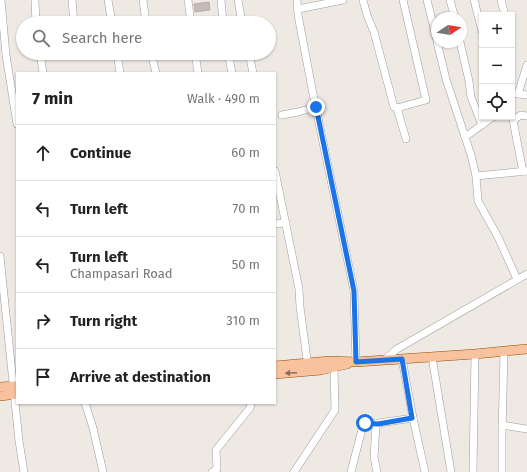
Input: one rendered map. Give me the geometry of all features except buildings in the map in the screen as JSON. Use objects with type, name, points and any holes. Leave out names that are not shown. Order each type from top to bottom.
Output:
[{"type":"main road","points":[[276,374],[339,361],[356,362],[527,349]]},
{"type":"main road","points":[[276,366],[334,368],[356,362]]},
{"type":"main road","points":[[0,387],[15,391]]},
{"type":"main road","points":[[0,396],[15,391]]},
{"type":"street","points":[[1,0],[6,55],[16,118]]},
{"type":"street","points":[[35,0],[36,16]]},
{"type":"street","points":[[72,0],[73,16]]},
{"type":"street","points":[[108,0],[111,16]]},
{"type":"street","points":[[143,0],[145,16]]},
{"type":"street","points":[[188,0],[190,16]]},
{"type":"street","points":[[221,0],[222,16]]},
{"type":"street","points":[[238,0],[241,16]]},
{"type":"street","points":[[297,0],[298,14],[316,107],[354,291],[356,362]]},
{"type":"street","points":[[298,9],[343,0]]},
{"type":"street","points":[[363,0],[374,32],[394,107],[399,108],[426,100],[403,0]]},
{"type":"street","points":[[427,0],[431,16]]},
{"type":"street","points":[[450,0],[453,12]]},
{"type":"street","points":[[474,0],[479,19]]},
{"type":"street","points":[[501,0],[504,12]]},
{"type":"street","points":[[439,48],[446,79],[471,155],[476,176],[478,201],[498,237],[517,279]]},
{"type":"street","points":[[461,48],[471,97],[482,125]]},
{"type":"street","points":[[41,60],[43,72]]},
{"type":"street","points":[[118,60],[120,72]]},
{"type":"street","points":[[153,60],[156,72]]},
{"type":"street","points":[[196,60],[198,72]]},
{"type":"street","points":[[229,60],[232,72]]},
{"type":"street","points":[[250,60],[253,72]]},
{"type":"street","points":[[527,65],[515,94],[527,95]]},
{"type":"street","points":[[282,115],[316,107]]},
{"type":"street","points":[[399,108],[397,108],[406,139]]},
{"type":"street","points":[[476,176],[525,171],[513,120],[521,115],[527,116]]},
{"type":"street","points":[[464,137],[489,120]]},
{"type":"street","points":[[276,176],[299,289],[308,367]]},
{"type":"street","points":[[276,224],[286,224]]},
{"type":"street","points":[[0,256],[15,391],[18,441],[24,472]]},
{"type":"street","points":[[384,360],[397,349],[527,274]]},
{"type":"street","points":[[502,472],[504,351]]},
{"type":"street","points":[[473,472],[475,354]]},
{"type":"street","points":[[432,357],[451,472]]},
{"type":"street","points":[[402,359],[412,418],[425,472]]},
{"type":"street","points":[[294,472],[335,410],[334,368]]},
{"type":"street","points":[[85,404],[93,428],[103,472]]},
{"type":"street","points":[[212,472],[217,469],[216,450],[250,408],[251,404]]},
{"type":"street","points":[[351,472],[363,424],[378,424],[412,418]]},
{"type":"street","points":[[378,424],[376,427],[374,455],[378,472]]},
{"type":"street","points":[[502,425],[527,429]]},
{"type":"route","points":[[316,107],[354,291],[356,362],[402,359],[412,418],[378,424],[365,423]]}]
